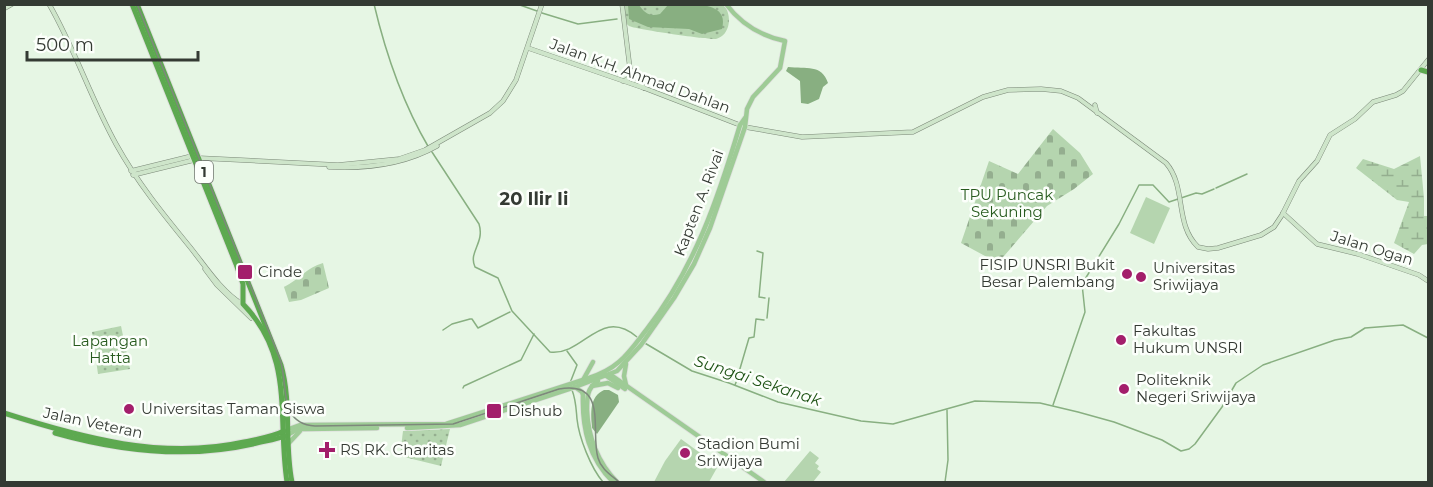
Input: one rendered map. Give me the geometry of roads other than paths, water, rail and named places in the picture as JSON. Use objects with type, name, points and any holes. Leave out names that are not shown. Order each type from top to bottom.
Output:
[{"type":"highway","name":"1","points":[[132,4],[282,370],[287,394],[284,434],[288,444],[292,483]]},
{"type":"highway","name":"1","points":[[138,5],[243,284],[243,304],[261,326],[280,379],[284,413],[286,483]]},
{"type":"highway","points":[[1420,70],[1428,72]]},
{"type":"highway","points":[[248,310],[254,308],[256,303]]},
{"type":"highway","name":"Jalan Veteran","points":[[4,415],[72,438],[123,448],[147,450],[212,452],[284,434]]},
{"type":"highway","name":"Jalan Veteran","points":[[4,415],[92,438],[123,444],[160,447],[212,448],[284,434]]},
{"type":"main road","points":[[5,6],[12,4]]},
{"type":"main road","points":[[49,4],[63,29],[111,135],[132,173],[158,210],[219,283],[243,304]]},
{"type":"main road","points":[[132,173],[197,158],[286,164],[358,164],[399,159],[427,151],[500,105],[513,85],[542,4]]},
{"type":"main road","points":[[622,4],[630,69],[628,79],[622,81]]},
{"type":"main road","name":"Kapten A. Rivai","points":[[446,425],[537,399],[583,380],[605,375],[626,362],[668,301],[695,253],[711,215],[753,97],[774,76],[782,64],[784,41],[745,25],[726,4]]},
{"type":"main road","name":"Jalan K.H. Ahmad Dahlan","points":[[528,48],[644,88],[743,126],[802,137],[914,132],[995,92],[1041,89],[1063,91],[1074,95],[1098,113]]},
{"type":"main road","points":[[1095,105],[1098,113],[1174,171],[1185,230],[1195,244],[1201,248],[1218,248],[1261,235],[1274,227],[1299,181],[1317,161],[1327,138],[1355,119],[1373,102],[1403,91],[1428,60]]},
{"type":"main road","points":[[630,69],[644,88]]},
{"type":"main road","name":"Jalan Ogan","points":[[1283,213],[1317,244],[1358,254],[1419,275],[1428,281]]},
{"type":"main road","points":[[205,265],[206,271],[217,285],[261,326]]},
{"type":"main road","name":"Kapten A. Rivai","points":[[605,375],[639,344]]},
{"type":"main road","points":[[583,380],[593,362]]},
{"type":"main road","points":[[626,362],[624,376],[627,389]]},
{"type":"main road","points":[[572,386],[605,375]]},
{"type":"main road","points":[[590,435],[588,398],[590,387],[605,375]]},
{"type":"main road","points":[[605,375],[762,483]]},
{"type":"main road","points":[[590,387],[610,383],[627,389]]},
{"type":"main road","points":[[572,386],[582,392],[586,439],[597,463],[615,483]]},
{"type":"main road","name":"Kapten A. Rivai","points":[[453,424],[572,386]]},
{"type":"main road","points":[[583,404],[588,398]]},
{"type":"main road","points":[[584,424],[593,445],[615,483]]},
{"type":"main road","points":[[284,434],[300,425],[446,425]]},
{"type":"main road","points":[[284,434],[298,429],[446,425]]},
{"type":"main road","points":[[288,444],[295,434],[305,429]]},
{"type":"waterway","name":"Sungai Sekanak","points":[[374,4],[396,78],[429,148]]},
{"type":"waterway","points":[[517,4],[537,11]]},
{"type":"waterway","points":[[542,13],[578,24],[617,19]]},
{"type":"waterway","name":"Sungai Sekanak","points":[[432,152],[479,224],[480,237],[473,262],[475,267],[498,278],[512,311],[550,352],[573,347],[592,334],[613,327],[624,329],[637,337]]},
{"type":"waterway","points":[[1216,188],[1247,174]]},
{"type":"waterway","points":[[1053,405],[1085,312],[1082,284],[1119,224],[1139,185],[1153,185],[1169,202],[1214,189]]},
{"type":"waterway","points":[[757,251],[763,253],[759,297],[765,298]]},
{"type":"waterway","points":[[767,318],[769,298]]},
{"type":"waterway","points":[[443,330],[452,324],[470,319],[478,328],[510,312]]},
{"type":"waterway","points":[[739,372],[749,338],[754,337],[756,319],[764,320]]},
{"type":"waterway","name":"Sungai Sekanak","points":[[643,342],[692,371],[778,402],[861,421],[893,424],[975,401],[1040,403],[1114,422],[1162,440],[1181,451],[1195,444],[1236,383],[1263,365],[1335,340],[1351,337],[1365,328],[1403,325],[1428,338]]},
{"type":"waterway","points":[[463,388],[521,360],[534,334]]},
{"type":"waterway","points":[[567,351],[577,365],[570,383]]},
{"type":"waterway","points":[[735,385],[738,377]]},
{"type":"waterway","points":[[572,390],[583,444],[594,469],[603,482]]},
{"type":"waterway","points":[[945,482],[948,460],[947,410]]},
{"type":"tram line","points":[[137,4],[280,359],[287,401],[295,418],[315,426],[453,424],[559,389],[575,388],[585,392],[591,400],[599,462],[619,482]]},
{"type":"place","name":"Cinde","points":[[245,272]]},
{"type":"place","name":"FISIP UNSRI Bukit Besar Palembang","points":[[1127,274]]},
{"type":"place","name":"Universitas Sriwijaya","points":[[1141,277]]},
{"type":"place","name":"Fakultas Hukum UNSRI","points":[[1121,340]]},
{"type":"place","name":"Politeknik Negeri Sriwijaya","points":[[1124,389]]},
{"type":"place","name":"Universitas Taman Siswa","points":[[129,409]]},
{"type":"place","name":"Dishub","points":[[494,411]]},
{"type":"place","name":"RS RK. Charitas","points":[[327,450]]},
{"type":"place","name":"Stadion Bumi Sriwijaya","points":[[685,453]]},
{"type":"district","name":"20 Ilir Ii","points":[[534,199]]},
{"type":"park label","name":"TPU Puncak Sekuning","points":[[1007,204]]},
{"type":"park label","name":"Lapangan Hatta","points":[[110,350]]}]
